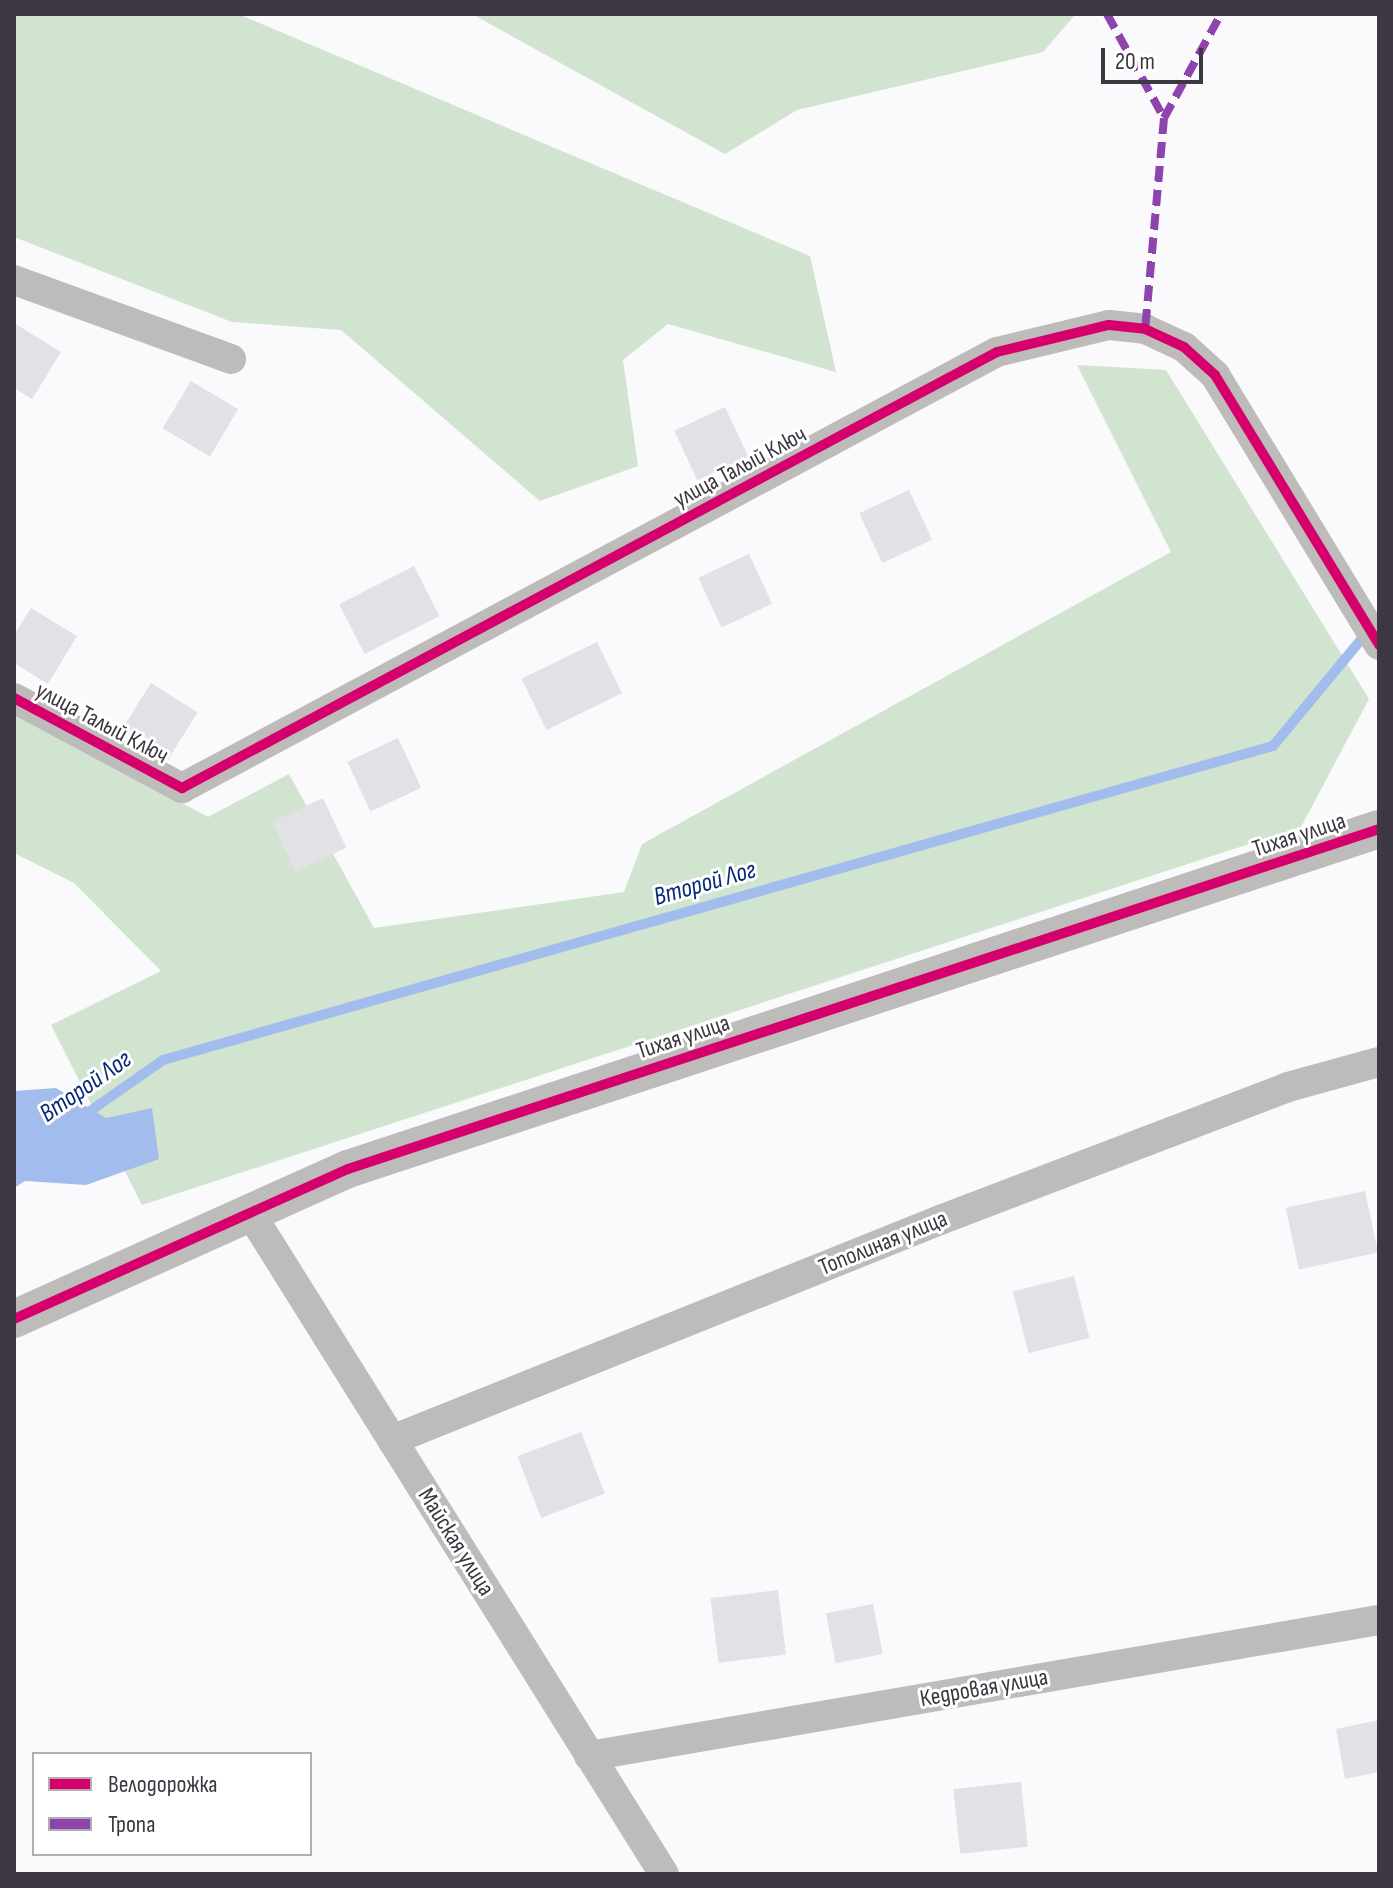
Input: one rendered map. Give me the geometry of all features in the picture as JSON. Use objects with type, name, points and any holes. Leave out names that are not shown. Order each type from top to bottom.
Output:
[{"type":"street","points":[[14,280],[231,359]]},
{"type":"street","name":"улица Талый Ключ","points":[[14,698],[182,788],[997,352],[1109,325],[1145,329],[1184,347],[1215,375],[1379,645]]},
{"type":"street","name":"Тихая улица","points":[[14,1319],[348,1169],[1379,829]]},
{"type":"street","name":"Тополиная улица","points":[[392,1440],[969,1209],[1288,1087],[1379,1062]]},
{"type":"street","name":"Майская улица","points":[[249,1211],[664,1874]]},
{"type":"street","name":"Кедровая улица","points":[[589,1756],[1379,1620]]},
{"type":"green space","points":[[14,14],[238,14],[810,256],[836,372],[668,324],[623,360],[638,466],[540,501],[341,330],[232,322],[14,237]]},
{"type":"green space","points":[[472,14],[1074,16],[1043,52],[797,110],[725,154]]},
{"type":"green space","points":[[1077,365],[1166,370],[1369,699],[1301,827],[142,1205],[51,1025],[161,971],[74,883],[14,853],[14,713],[208,817],[289,774],[374,928],[624,892],[642,844],[1171,552]]},
{"type":"water","points":[[56,1088],[106,1118],[152,1108],[159,1159],[86,1185],[25,1181],[14,1188],[14,1091]]},
{"type":"building","points":[[14,323],[61,352],[32,399],[14,388]]},
{"type":"building","points":[[191,381],[238,409],[210,456],[163,428]]},
{"type":"building","points":[[725,407],[748,457],[697,481],[674,431]]},
{"type":"building","points":[[909,490],[932,540],[882,563],[859,513]]},
{"type":"building","points":[[749,554],[772,604],[721,628],[698,578]]},
{"type":"building","points":[[414,566],[439,616],[365,654],[339,604]]},
{"type":"building","points":[[31,608],[77,636],[48,684],[14,663],[14,635]]},
{"type":"building","points":[[597,642],[622,693],[546,730],[522,679]]},
{"type":"building","points":[[151,683],[198,712],[168,760],[121,730]]},
{"type":"building","points":[[398,738],[421,788],[370,812],[347,762]]},
{"type":"building","points":[[323,798],[346,848],[295,872],[272,822]]},
{"type":"building","points":[[1365,1191],[1378,1253],[1299,1269],[1286,1208]]},
{"type":"building","points":[[1074,1276],[1089,1338],[1028,1353],[1013,1291]]},
{"type":"building","points":[[581,1432],[605,1494],[541,1518],[518,1456]]},
{"type":"building","points":[[778,1590],[786,1655],[718,1663],[711,1598]]},
{"type":"building","points":[[873,1604],[883,1654],[836,1663],[826,1613]]},
{"type":"building","points":[[1379,1720],[1379,1772],[1345,1779],[1336,1729]]},
{"type":"building","points":[[1021,1782],[1028,1847],[960,1854],[953,1789]]},
{"type":"waterway","name":"Второй Лог","points":[[83,1116],[163,1060],[1273,746],[1368,631]]},
{"type":"marked path","points":[[1107,14],[1164,118],[1145,329]]},
{"type":"marked path","points":[[1164,118],[1221,14]]},
{"type":"cycle path","points":[[14,698],[182,788],[997,352],[1109,325],[1145,329],[1184,347],[1215,375],[1379,645]]},
{"type":"cycle path","points":[[14,1319],[348,1169],[1379,829]]}]
